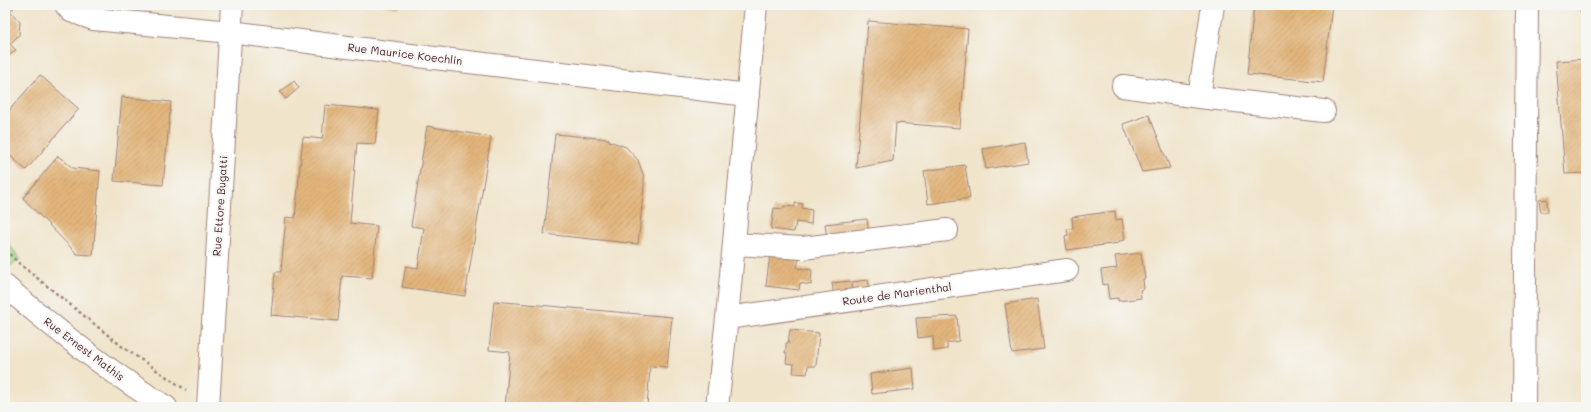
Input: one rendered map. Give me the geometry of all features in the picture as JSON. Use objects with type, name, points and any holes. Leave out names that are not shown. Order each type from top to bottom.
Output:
[{"type":"street","name":"Rue Maurice Koechlin","points":[[66,5],[71,11],[93,19],[231,32],[434,58],[748,95]]},
{"type":"street","name":"Rue Ettore Bugatti","points":[[208,405],[232,5]]},
{"type":"street","points":[[718,407],[756,5]]},
{"type":"street","points":[[1199,97],[1213,5]]},
{"type":"street","points":[[1524,407],[1527,5]]},
{"type":"street","points":[[1123,86],[1199,97],[1324,111]]},
{"type":"street","points":[[734,244],[803,248],[947,230]]},
{"type":"street","name":"Route de Marienthal","points":[[727,318],[1067,270]]},
{"type":"street","name":"Rue Ernest Mathis","points":[[5,286],[96,360],[134,387],[166,407]]},
{"type":"path","points":[[5,250],[21,265],[124,348],[208,405]]},
{"type":"green space","points":[[5,239],[20,259],[5,269]]},
{"type":"building","points":[[5,5],[17,5],[10,11],[20,22],[19,35],[10,44],[16,50],[5,59]]},
{"type":"building","points":[[380,5],[400,5],[399,8]]},
{"type":"building","points":[[1254,5],[1332,5],[1323,82],[1247,74]]},
{"type":"building","points":[[1580,5],[1586,5],[1586,12],[1581,13]]},
{"type":"building","points":[[868,21],[968,29],[960,128],[896,123],[893,161],[856,168]]},
{"type":"building","points":[[1586,59],[1586,173],[1565,174],[1556,61]]},
{"type":"building","points":[[40,75],[79,109],[26,170],[5,151],[5,115]]},
{"type":"building","points":[[294,81],[299,88],[286,99],[280,92]]},
{"type":"building","points":[[122,97],[171,102],[163,185],[114,181]]},
{"type":"building","points":[[325,105],[379,110],[375,144],[357,143],[350,223],[377,226],[372,278],[342,276],[338,321],[271,315],[275,272],[281,271],[286,217],[295,218],[303,137],[322,139]]},
{"type":"building","points":[[1149,115],[1170,168],[1142,172],[1123,124]]},
{"type":"building","points":[[427,126],[491,137],[465,296],[402,287],[406,266],[418,268],[424,228],[411,226]]},
{"type":"building","points":[[555,134],[609,139],[609,141],[626,147],[638,160],[644,177],[644,186],[638,244],[544,234]]},
{"type":"building","points":[[1025,142],[1028,162],[986,169],[983,149]]},
{"type":"building","points":[[58,156],[73,168],[100,171],[93,255],[77,254],[23,198]]},
{"type":"building","points":[[965,165],[970,198],[928,204],[924,171]]},
{"type":"building","points":[[1547,199],[1548,212],[1541,212],[1539,200]]},
{"type":"building","points":[[795,203],[803,204],[802,208],[812,210],[811,224],[796,222],[794,232],[771,229],[774,208],[783,209],[784,206],[795,207]]},
{"type":"building","points":[[1115,211],[1116,220],[1122,219],[1125,240],[1119,241],[1119,243],[1067,250],[1065,236],[1068,235],[1067,229],[1073,228],[1072,217]]},
{"type":"building","points":[[867,219],[869,234],[827,239],[825,224]]},
{"type":"building","points":[[1141,253],[1145,279],[1143,279],[1144,289],[1140,290],[1141,298],[1118,301],[1118,298],[1109,299],[1107,284],[1103,285],[1101,270],[1117,268],[1115,256]]},
{"type":"building","points":[[770,254],[799,258],[797,268],[812,270],[811,285],[800,283],[799,290],[766,286]]},
{"type":"building","points":[[868,280],[870,291],[854,294],[852,282]]},
{"type":"building","points":[[850,281],[852,294],[834,296],[832,283]]},
{"type":"building","points":[[1037,299],[1044,349],[1012,353],[1005,304]]},
{"type":"building","points":[[494,301],[672,317],[667,367],[650,366],[647,407],[505,407],[510,352],[489,350]]},
{"type":"building","points":[[957,316],[959,341],[947,343],[947,349],[934,351],[933,336],[918,338],[916,318]]},
{"type":"building","points":[[790,330],[819,333],[816,366],[808,366],[807,374],[793,373],[794,364],[786,363],[786,343],[788,343]]},
{"type":"building","points":[[913,368],[915,389],[872,394],[870,374]]}]
